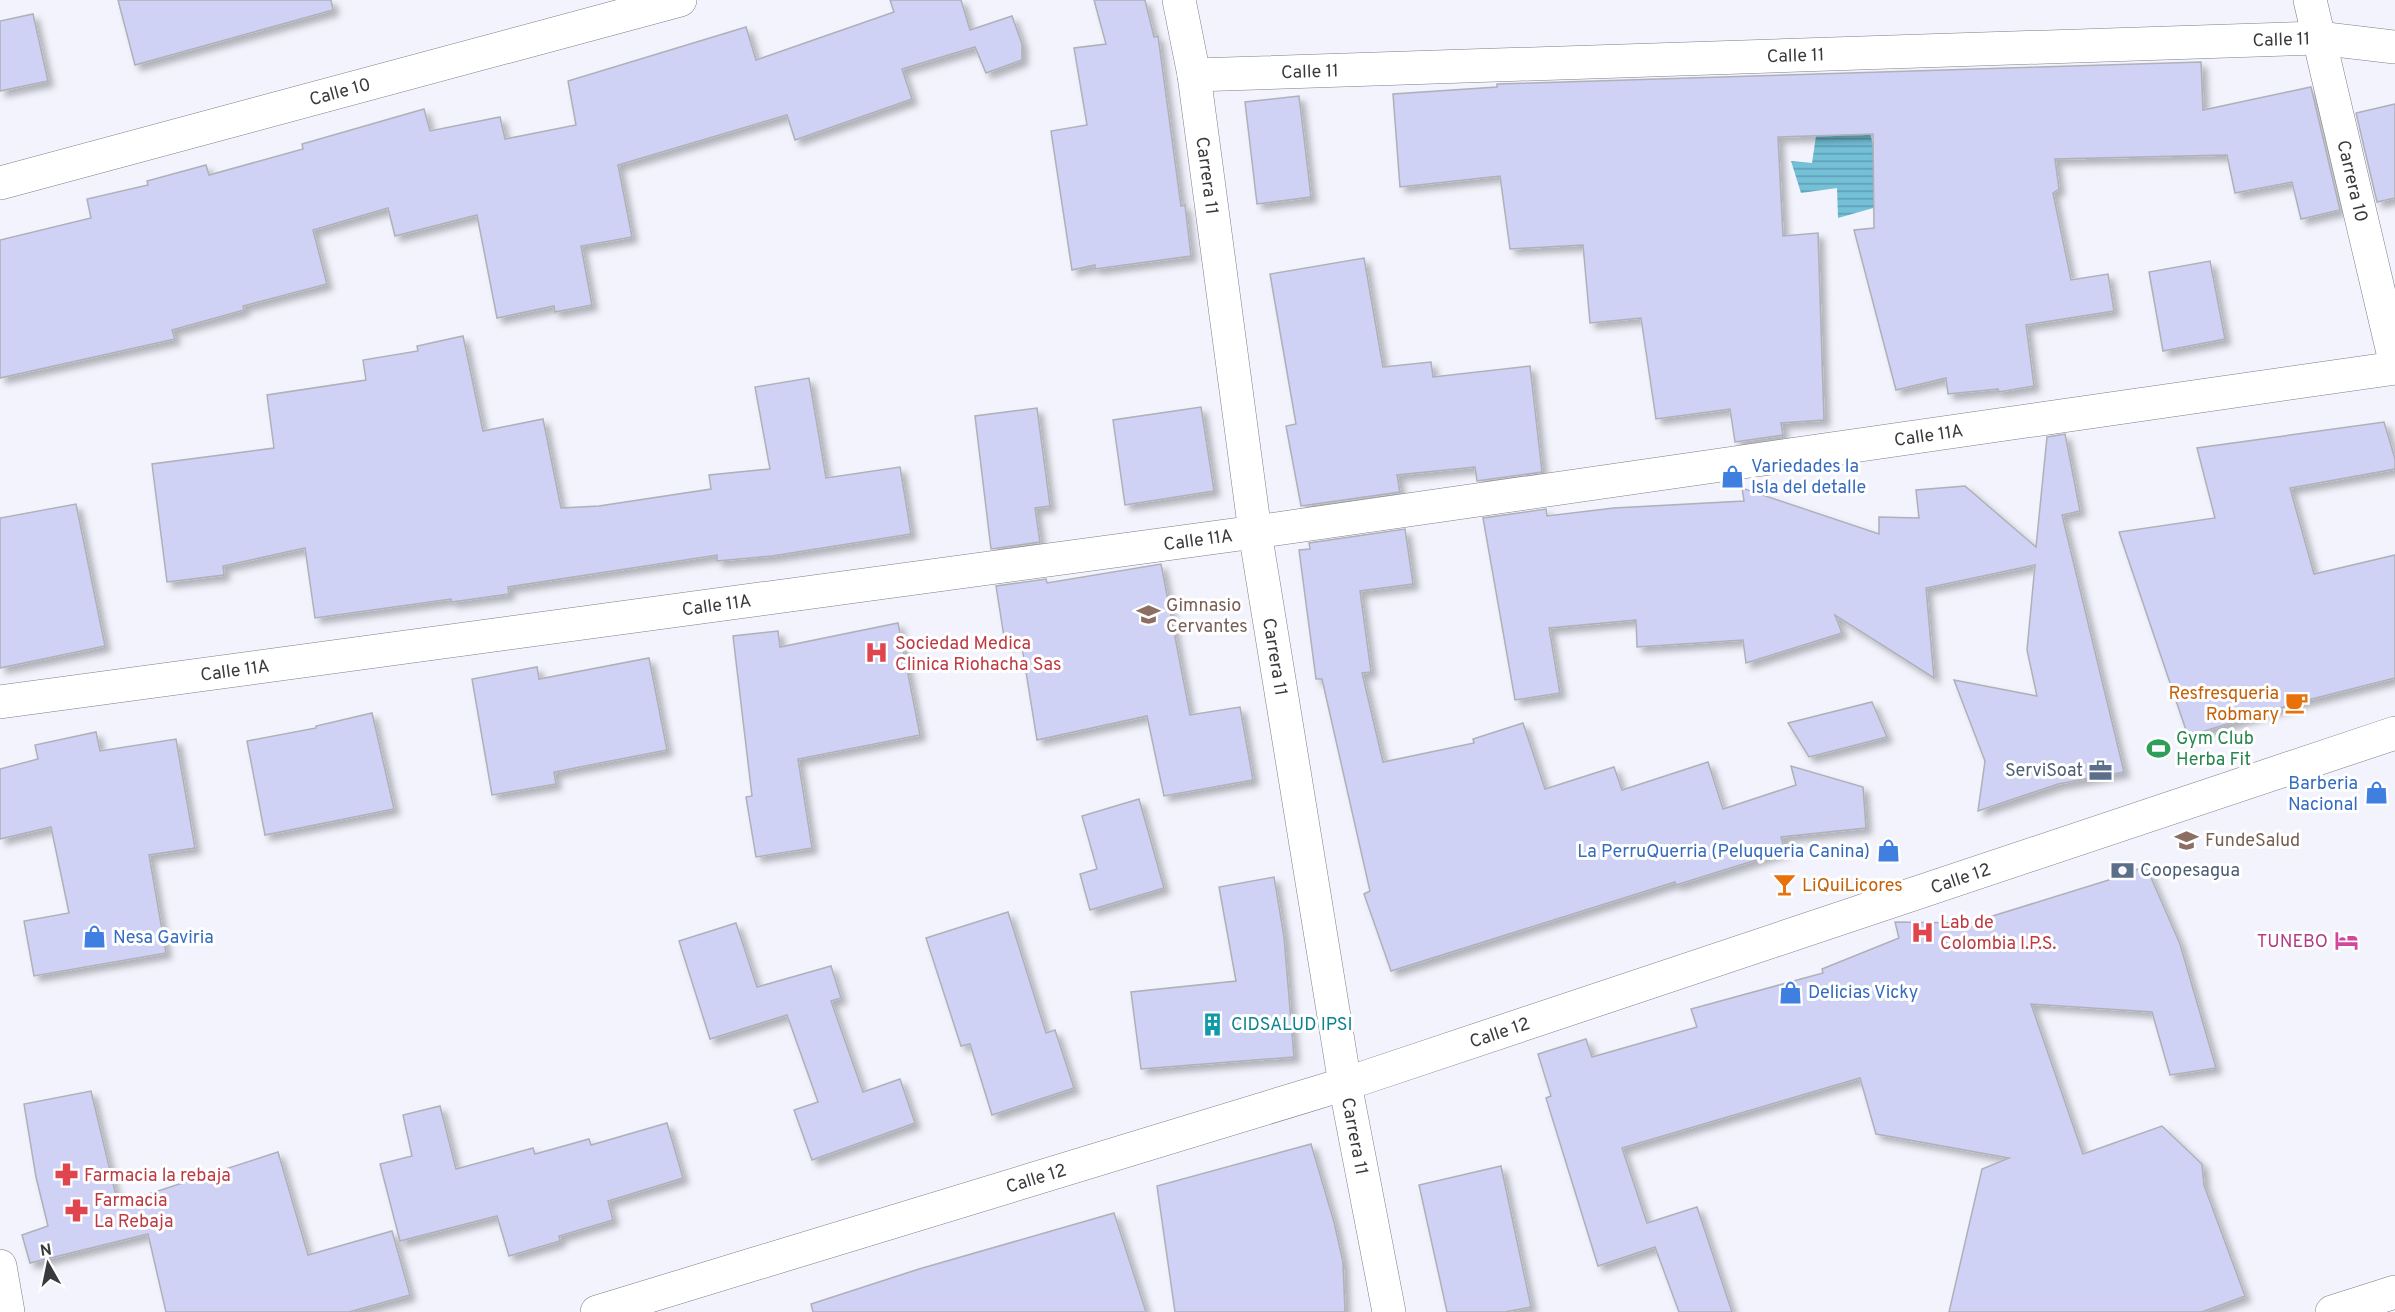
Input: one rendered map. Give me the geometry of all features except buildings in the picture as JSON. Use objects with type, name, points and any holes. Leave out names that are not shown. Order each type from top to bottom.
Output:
[{"type":"street","name":"Calle 10","points":[[0,183],[680,0]]},
{"type":"street","name":"Carrera 11","points":[[1179,0],[1194,75],[1255,532],[1345,1084],[1389,1312]]},
{"type":"street","name":"Carrera 10","points":[[2310,0],[2395,361]]},
{"type":"street","name":"Calle 11","points":[[1194,75],[2318,38],[2395,47]]},
{"type":"street","name":"Calle 11A","points":[[0,702],[1255,532],[2395,368]]},
{"type":"street","name":"Calle 12","points":[[597,1312],[1345,1084],[2395,734]]},
{"type":"street","points":[[0,1266],[8,1312]]},
{"type":"street","points":[[2332,1312],[2395,1292]]},
{"type":"water","points":[[1870,134],[1891,203],[1838,218],[1837,188],[1801,193],[1791,161],[1812,163],[1816,136]]},
{"type":"place","name":"Variedades la Isla del detalle","points":[[1733,476]]},
{"type":"place","name":"Gimnasio Cervantes","points":[[1148,615]]},
{"type":"place","name":"Sociedad Medica Clinica Riohacha Sas","points":[[877,653]]},
{"type":"place","name":"Resfresqueria Robmary","points":[[2297,703]]},
{"type":"place","name":"Gym Club Herba Fit","points":[[2158,748]]},
{"type":"place","name":"ServiSoat","points":[[2101,770]]},
{"type":"place","name":"Barberia Nacional","points":[[2376,793]]},
{"type":"place","name":"FundeSalud","points":[[2187,840]]},
{"type":"place","name":"La PerruQuerria (Peluqueria Canina)","points":[[1888,851]]},
{"type":"place","name":"Coopesagua","points":[[2122,870]]},
{"type":"place","name":"LiQuiLicores","points":[[1784,885]]},
{"type":"place","name":"Lab de Colombia I.P.S.","points":[[1922,932]]},
{"type":"place","name":"Nesa Gaviria","points":[[95,937]]},
{"type":"place","name":"TUNEBO","points":[[2346,941]]},
{"type":"place","name":"Delicias Vicky","points":[[1790,992]]},
{"type":"place","name":"CIDSALUD IPSI","points":[[1213,1024]]},
{"type":"place","name":"Farmacia la rebaja","points":[[66,1175]]},
{"type":"place","name":"Farmacia La Rebaja","points":[[76,1210]]}]
